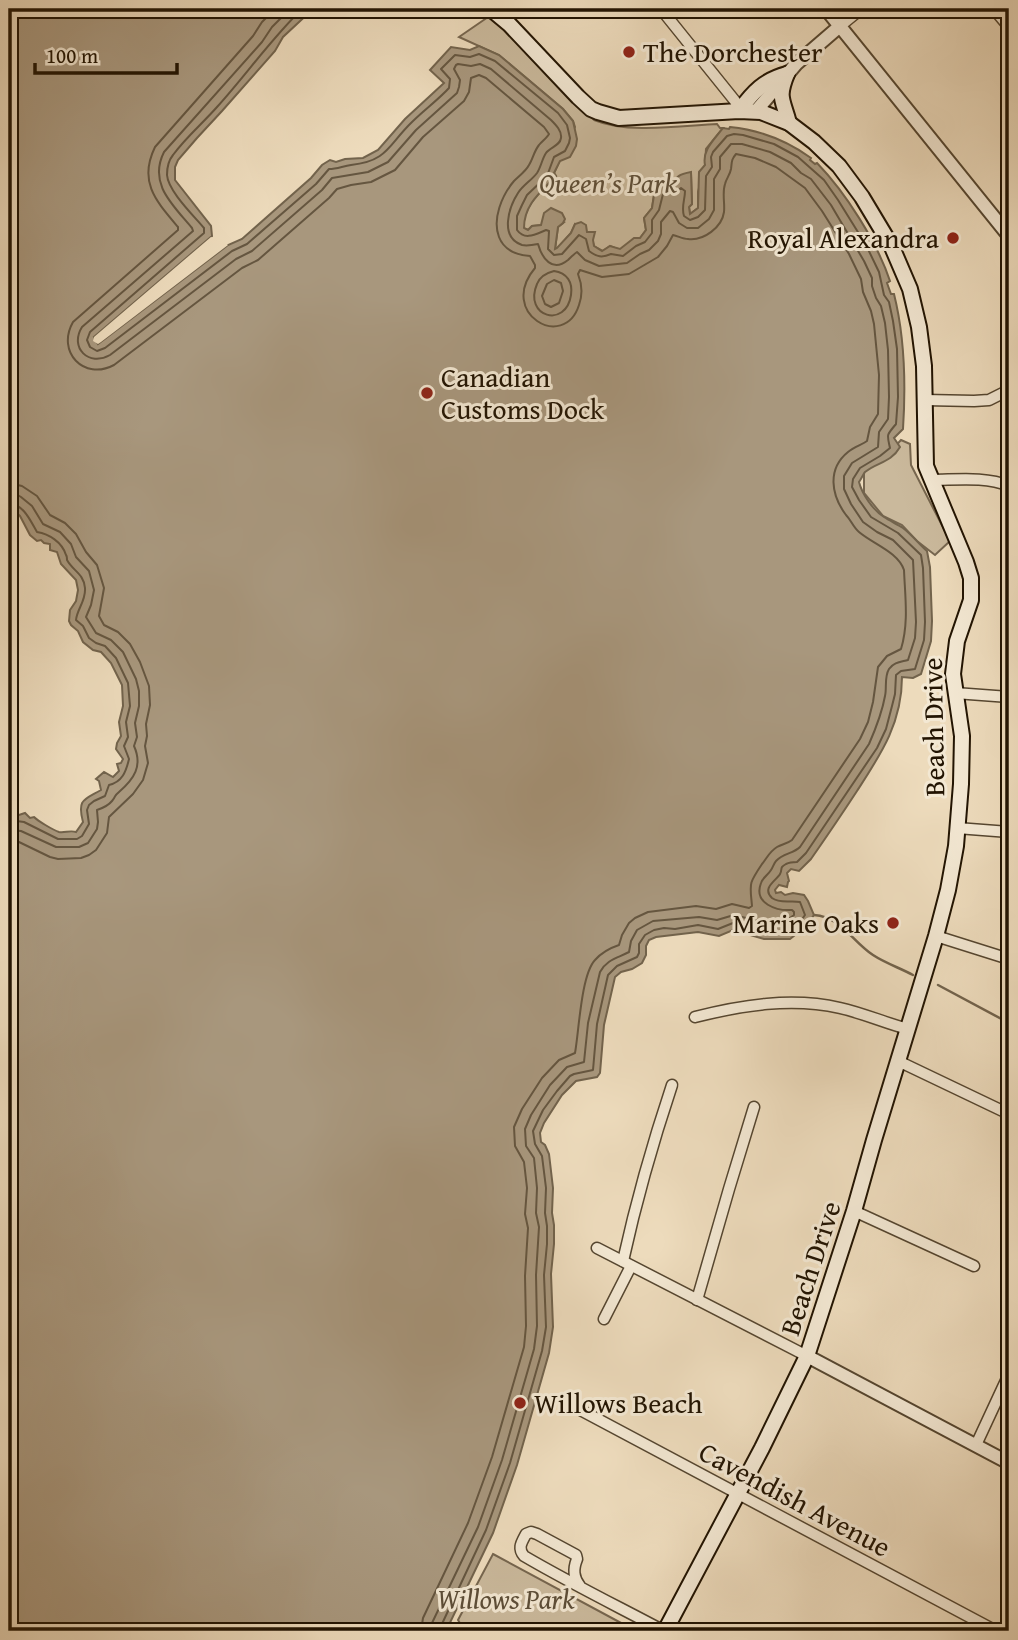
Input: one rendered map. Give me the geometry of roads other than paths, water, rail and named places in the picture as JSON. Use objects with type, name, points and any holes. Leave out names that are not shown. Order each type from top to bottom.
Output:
[{"type":"main road","name":"Beach Drive","points":[[495,10],[591,109],[619,118],[739,111],[755,111],[775,116],[789,122],[821,148],[846,174],[896,254],[915,306],[923,356],[926,466],[971,578],[971,600],[956,646],[954,674],[962,754],[957,828],[949,884],[936,936],[807,1356],[738,1494],[664,1631]]},
{"type":"main road","points":[[739,111],[750,96],[771,78],[787,74]]},
{"type":"main road","points":[[787,74],[781,88],[781,97],[789,122]]},
{"type":"street","points":[[661,9],[735,101],[739,111]]},
{"type":"street","points":[[826,9],[1009,236]]},
{"type":"street","points":[[755,111],[806,54],[861,9]]},
{"type":"street","points":[[994,9],[1009,27]]},
{"type":"street","points":[[925,400],[989,400],[1009,390]]},
{"type":"street","points":[[1004,484],[1002,478],[1009,475]]},
{"type":"street","points":[[931,480],[987,480],[1004,484]]},
{"type":"street","points":[[955,693],[1009,696]]},
{"type":"street","points":[[957,828],[1009,832]]},
{"type":"street","points":[[936,936],[1009,959]]},
{"type":"street","points":[[695,1017],[730,1008],[803,1002],[840,1008],[908,1029]]},
{"type":"street","points":[[898,1062],[1009,1114]]},
{"type":"street","points":[[604,1319],[627,1264],[630,1227],[672,1085]]},
{"type":"street","points":[[697,1300],[754,1107]]},
{"type":"street","points":[[854,1210],[974,1266]]},
{"type":"street","points":[[597,1248],[1009,1463]]},
{"type":"street","points":[[976,1445],[1009,1374]]},
{"type":"street","name":"Cavendish Avenue","points":[[573,1406],[996,1631]]},
{"type":"street","points":[[580,1586],[574,1576],[576,1555],[537,1534],[526,1534],[520,1549],[524,1556],[580,1586],[664,1631]]},
{"type":"water","points":[[9,9],[313,9],[283,37],[275,51],[178,160],[175,180],[211,226],[212,236],[94,337],[98,344],[228,245],[242,239],[322,165],[330,160],[336,162],[363,158],[378,150],[405,119],[444,83],[430,70],[451,47],[470,50],[479,46],[499,55],[563,109],[573,121],[576,146],[570,157],[560,161],[554,173],[556,176],[534,199],[525,220],[524,228],[528,230],[532,226],[541,225],[544,213],[551,208],[562,213],[565,219],[558,227],[555,249],[571,233],[575,224],[581,222],[586,225],[587,232],[595,232],[594,246],[602,251],[610,246],[620,249],[634,238],[640,238],[646,230],[644,218],[652,208],[658,187],[673,187],[679,176],[691,172],[690,214],[698,208],[699,172],[705,165],[705,155],[710,145],[723,128],[741,128],[782,141],[817,163],[839,189],[869,234],[890,281],[887,283],[891,294],[894,294],[904,361],[903,429],[894,438],[900,447],[888,459],[865,472],[859,482],[865,497],[876,510],[903,528],[927,551],[932,621],[931,641],[921,674],[913,678],[902,677],[894,724],[874,764],[811,859],[799,871],[791,869],[787,873],[787,887],[779,885],[775,890],[776,893],[785,895],[804,895],[814,915],[805,927],[790,939],[764,939],[733,930],[719,936],[698,932],[656,937],[649,940],[642,963],[615,977],[604,1025],[600,1073],[597,1077],[576,1081],[562,1095],[540,1133],[541,1142],[549,1154],[553,1188],[553,1327],[549,1353],[517,1465],[493,1533],[446,1631],[9,1631],[9,809],[12,814],[25,813],[59,832],[76,832],[83,822],[83,801],[101,790],[96,779],[104,772],[113,777],[119,771],[117,764],[123,759],[116,749],[121,736],[119,722],[123,706],[122,685],[111,663],[101,652],[93,650],[83,642],[69,621],[70,610],[76,601],[78,590],[76,580],[61,564],[57,552],[50,550],[50,544],[37,541],[30,535],[20,516],[9,507]]},
{"type":"waterway","points":[[814,915],[832,920],[873,955],[913,975]]},
{"type":"waterway","points":[[938,985],[1009,1023]]},
{"type":"place","name":"The Dorchester","points":[[629,52]]},
{"type":"place","name":"Royal Alexandra","points":[[953,238]]},
{"type":"place","name":"Canadian Customs Dock","points":[[427,393]]},
{"type":"place","name":"Marine Oaks","points":[[893,923]]},
{"type":"place","name":"Willows Beach","points":[[520,1403]]},
{"type":"park label","name":"Queen’s Park","points":[[608,183]]},
{"type":"park label","name":"Willows Park","points":[[506,1599]]}]
